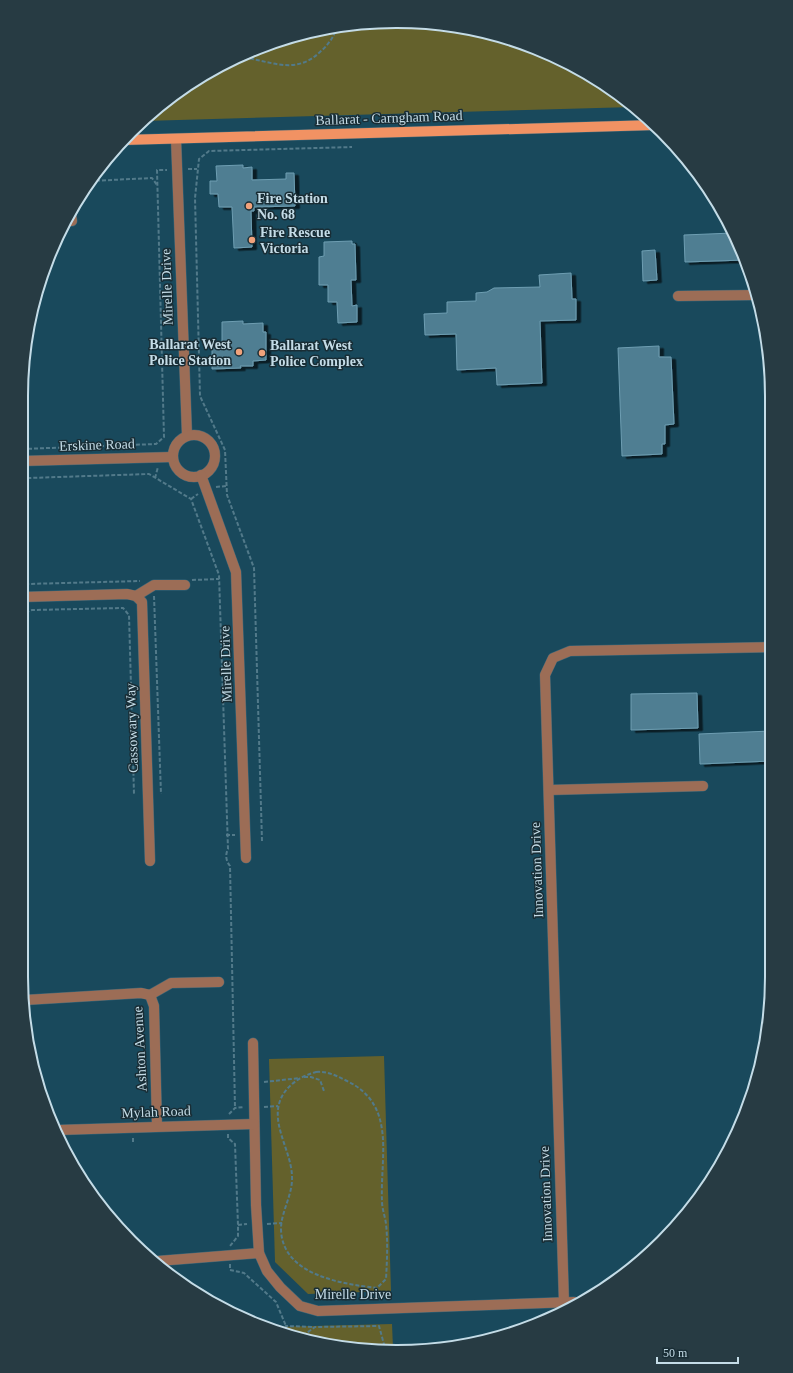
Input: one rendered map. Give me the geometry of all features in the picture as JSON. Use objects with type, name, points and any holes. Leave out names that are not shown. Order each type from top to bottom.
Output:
[{"type":"main road","name":"Ballarat - Carngham Road","points":[[132,140],[646,125]]},
{"type":"street","name":"Mirelle Drive","points":[[176,139],[187,435]]},
{"type":"street","points":[[678,296],[750,295]]},
{"type":"street","points":[[187,435],[201,435],[208,439],[215,451],[213,466],[201,476],[189,476],[182,474],[174,463],[172,457],[176,444],[187,435]]},
{"type":"street","name":"Erskine Road","points":[[28,461],[172,457]]},
{"type":"street","name":"Mirelle Drive","points":[[201,476],[236,572],[246,858]]},
{"type":"street","points":[[28,597],[127,594],[136,596],[154,585],[188,582]]},
{"type":"street","name":"Cassowary Way","points":[[136,596],[142,605],[150,861]]},
{"type":"street","name":"Innovation Drive","points":[[564,1303],[545,675],[553,658],[570,651],[765,647]]},
{"type":"street","points":[[549,790],[703,786]]},
{"type":"street","name":"Ashton Avenue","points":[[29,1000],[141,992],[150,995],[171,983],[219,982]]},
{"type":"street","name":"Ashton Avenue","points":[[150,995],[154,1006],[157,1126]]},
{"type":"street","name":"Mirelle Drive","points":[[253,1043],[254,1124],[259,1253],[267,1270],[280,1288],[300,1306],[318,1311],[568,1303]]},
{"type":"street","name":"Mylah Road","points":[[62,1130],[254,1124]]},
{"type":"street","points":[[162,1261],[259,1253]]},
{"type":"path","points":[[251,58],[282,66],[309,61],[326,47],[335,33]]},
{"type":"path","points":[[262,841],[254,568],[226,495],[225,450],[200,396],[195,198],[199,159],[209,151],[352,146]]},
{"type":"path","points":[[28,449],[156,444],[164,437],[157,170],[198,169]]},
{"type":"path","points":[[98,181],[152,178],[157,186]]},
{"type":"path","points":[[28,478],[149,474],[191,499],[219,579],[228,849],[226,854],[227,862],[230,866],[235,1108],[228,1116],[228,1138],[235,1144],[238,1219],[238,1236],[230,1244],[230,1270],[244,1273],[276,1302],[286,1326],[379,1326],[384,1345]]},
{"type":"path","points":[[188,582],[219,579]]},
{"type":"path","points":[[28,584],[154,581],[161,794]]},
{"type":"path","points":[[28,612],[123,608],[128,614],[134,794]]},
{"type":"path","points":[[316,1072],[323,1072],[356,1085],[367,1096],[380,1117],[384,1142],[382,1200],[387,1246],[386,1279],[377,1288],[334,1282],[321,1277],[299,1263],[288,1252],[283,1241],[281,1227],[291,1190],[292,1177],[290,1163],[278,1121],[278,1110],[284,1093],[302,1077],[316,1072]]},
{"type":"path","points":[[264,1082],[311,1076],[320,1080],[324,1091]]},
{"type":"path","points":[[306,1333],[315,1327]]},
{"type":"shaded area","points":[[396,28],[445,31],[468,35],[515,48],[538,56],[581,77],[625,107],[152,121],[172,104],[212,77],[255,56],[325,35],[348,31]]},
{"type":"shaded area","points":[[384,1056],[391,1291],[308,1294],[275,1262],[269,1059]]},
{"type":"shaded area","points":[[392,1324],[393,1345],[348,1342],[325,1338],[284,1327]]},
{"type":"building","name":"Fire Station No. 68","points":[[243,165],[243,168],[252,167],[252,180],[286,179],[286,173],[294,173],[295,206],[254,207],[254,211],[251,211],[252,247],[234,248],[232,207],[219,207],[218,194],[210,194],[210,181],[217,181],[216,166]]},
{"type":"building","points":[[727,233],[739,260],[685,262],[684,235]]},
{"type":"building","points":[[352,241],[352,244],[355,244],[356,280],[351,280],[352,306],[357,305],[357,322],[338,323],[337,302],[328,302],[328,285],[319,285],[319,257],[324,256],[324,242]]},
{"type":"building","points":[[655,250],[657,280],[643,281],[642,251]]},
{"type":"building","points":[[571,273],[572,299],[576,299],[576,320],[540,321],[542,383],[497,385],[496,368],[457,370],[456,334],[425,335],[424,314],[447,313],[447,302],[476,301],[476,293],[487,292],[494,288],[540,287],[539,275]]},
{"type":"building","name":"Ballarat West Police Station","points":[[243,321],[243,324],[263,323],[263,332],[266,332],[266,360],[253,361],[253,366],[240,366],[241,368],[212,369],[212,344],[222,344],[222,322]]},
{"type":"building","points":[[659,346],[659,357],[671,357],[674,424],[665,425],[665,444],[662,444],[662,454],[622,456],[618,348]]},
{"type":"building","points":[[697,693],[698,728],[631,730],[631,694]]},
{"type":"building","points":[[765,731],[765,761],[700,764],[699,734]]},
{"type":"place","name":"Fire Station No. 68","points":[[249,206]]},
{"type":"place","name":"Fire Rescue Victoria","points":[[252,240]]},
{"type":"place","name":"Ballarat West Police Station","points":[[239,352]]},
{"type":"place","name":"Ballarat West Police Complex","points":[[262,353]]}]
